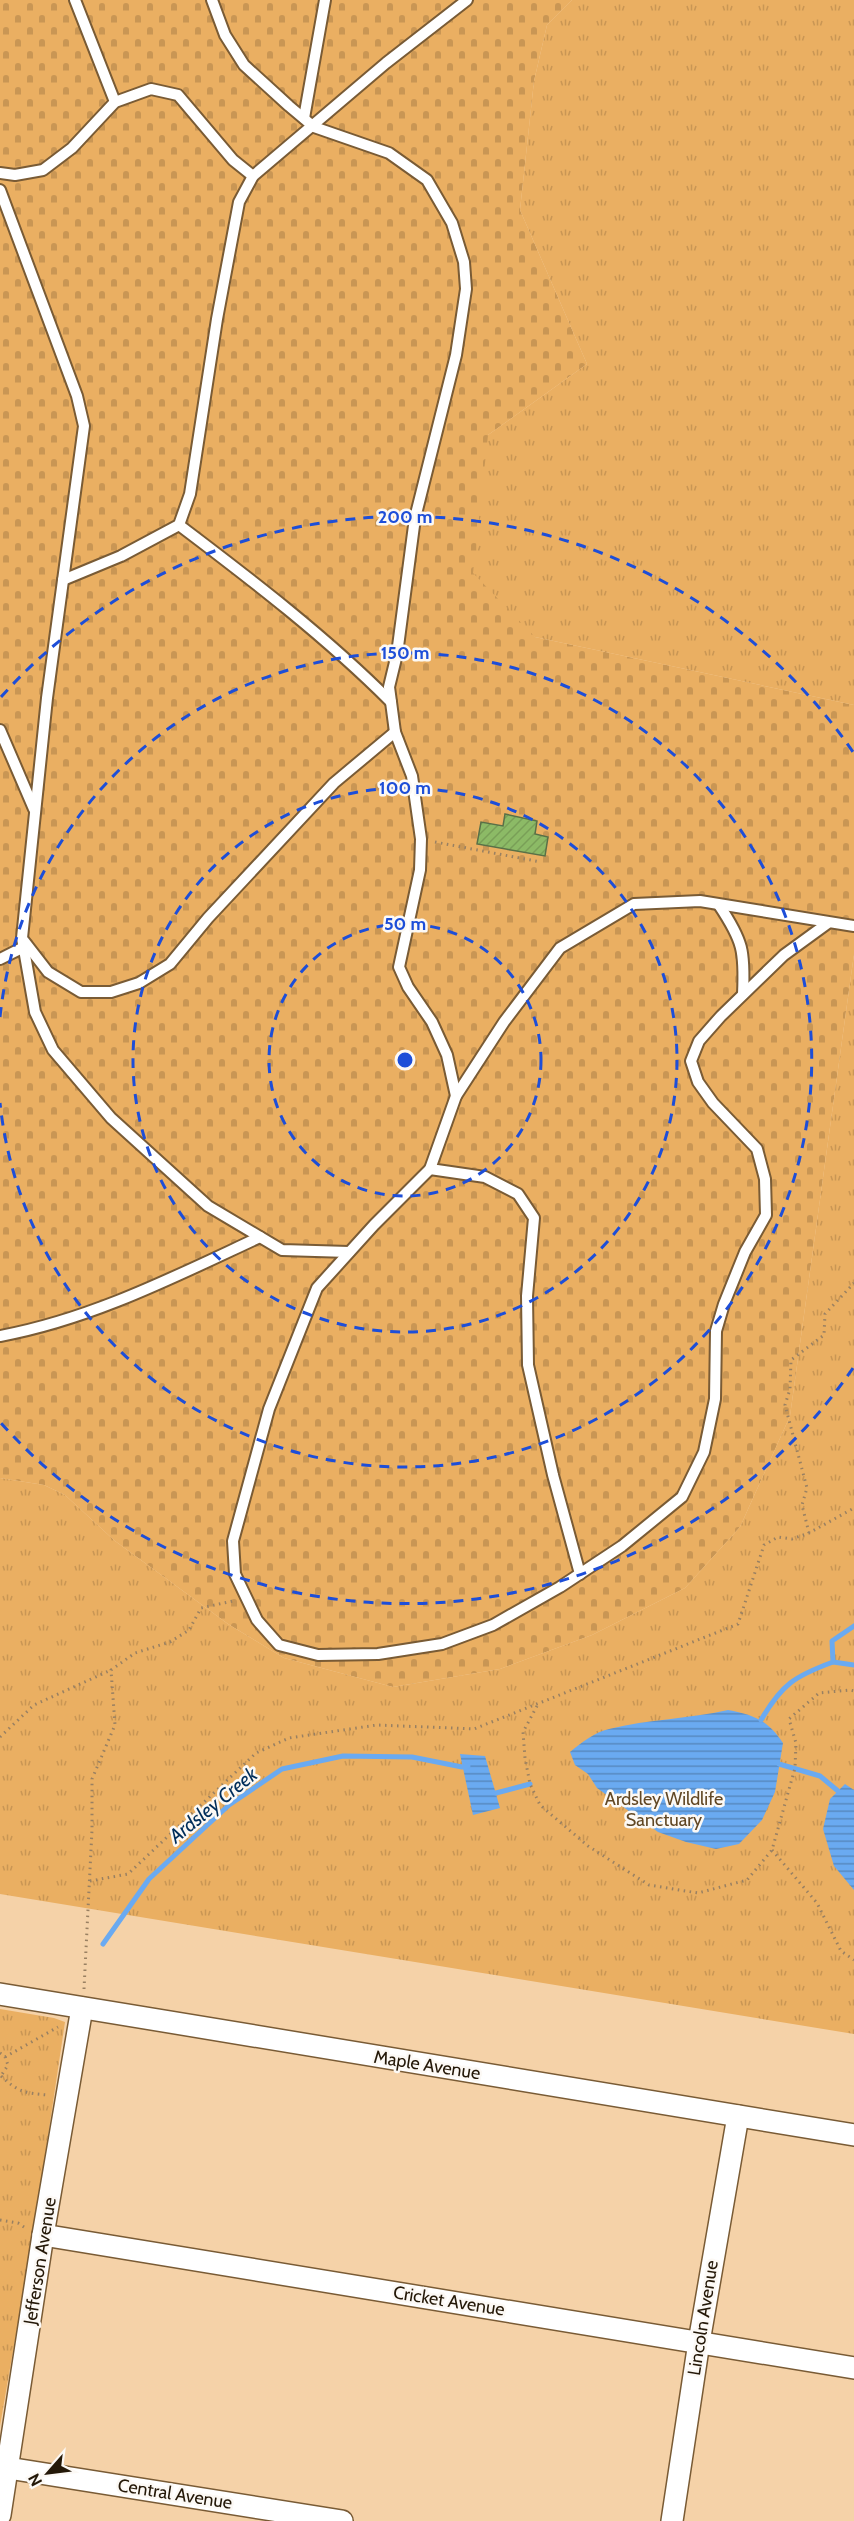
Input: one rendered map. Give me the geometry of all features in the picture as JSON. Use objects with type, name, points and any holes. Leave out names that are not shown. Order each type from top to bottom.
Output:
[{"type":"street","name":"Maple Avenue","points":[[0,1994],[854,2135]]},
{"type":"street","name":"Jefferson Avenue","points":[[0,2515],[38,2233],[82,2008]]},
{"type":"street","name":"Lincoln Avenue","points":[[672,2521],[699,2342],[738,2116]]},
{"type":"street","name":"Cricket Avenue","points":[[38,2233],[854,2368]]},
{"type":"street","name":"Central Avenue","points":[[8,2468],[342,2521]]},
{"type":"lane","points":[[75,0],[115,102]]},
{"type":"lane","points":[[304,118],[325,0]]},
{"type":"lane","points":[[63,579],[121,556],[179,525],[190,494],[217,319],[239,202],[253,176],[386,63],[467,0]]},
{"type":"lane","points":[[213,1],[225,35],[244,65],[304,118],[314,126],[389,153],[427,180],[452,223],[464,261],[466,289],[456,355],[415,518],[397,654],[389,687],[395,732],[412,776],[422,839],[420,870],[399,968],[408,987],[432,1022],[447,1055],[456,1096]]},
{"type":"lane","points":[[0,173],[15,175],[43,171],[72,148],[115,102],[151,89],[178,95],[233,160],[253,176]]},
{"type":"lane","points":[[0,190],[77,396],[84,426],[47,698],[23,943],[35,1012],[53,1050],[111,1118],[208,1206],[282,1250],[349,1252]]},
{"type":"lane","points":[[179,525],[262,588],[344,656],[391,702]]},
{"type":"lane","points":[[0,730],[35,812]]},
{"type":"lane","points":[[23,943],[48,972],[81,992],[111,992],[140,983],[170,964],[208,918],[334,783],[395,732]]},
{"type":"lane","points":[[828,922],[784,955],[743,994],[699,1041],[691,1062],[698,1082],[713,1103],[757,1149],[765,1179],[766,1215],[745,1252],[724,1304],[716,1331],[714,1399],[704,1452],[682,1497],[622,1546],[580,1574],[493,1624],[442,1644],[378,1654],[318,1655],[279,1645],[256,1620],[235,1574],[233,1541],[269,1409],[317,1288],[430,1169],[456,1096],[504,1022],[560,948],[634,904],[700,901],[719,905],[828,922],[854,927]]},
{"type":"lane","points":[[719,905],[738,934],[744,964],[743,994]]},
{"type":"lane","points":[[0,959],[23,943]]},
{"type":"lane","points":[[430,1169],[485,1177],[518,1194],[534,1218],[527,1296],[528,1365],[580,1574]]},
{"type":"lane","points":[[0,1336],[67,1319],[128,1299],[260,1237]]},
{"type":"path","points":[[422,839],[541,862]]},
{"type":"path","points":[[809,1533],[802,1505],[807,1488],[785,1405],[790,1389],[791,1360],[824,1335],[825,1314],[854,1283]]},
{"type":"path","points":[[90,1881],[128,1874],[255,1753],[289,1738],[377,1725],[474,1729],[738,1624],[764,1545],[778,1537],[792,1539],[809,1533],[854,1508]]},
{"type":"path","points":[[0,1737],[34,1705],[111,1670],[135,1653],[170,1642],[189,1630],[201,1608],[246,1598]]},
{"type":"path","points":[[82,2008],[90,1881],[92,1779],[116,1725],[111,1670]]},
{"type":"path","points":[[538,1704],[524,1732],[529,1775],[540,1805],[588,1846],[649,1885],[698,1893],[747,1880],[772,1850],[795,1768],[796,1743],[789,1719],[819,1693],[854,1691]]},
{"type":"path","points":[[772,1850],[817,1903],[841,1951],[854,1960]]},
{"type":"path","points":[[5,2057],[62,2025]]},
{"type":"path","points":[[0,2053],[5,2057],[8,2065],[1,2076],[13,2087],[27,2094],[54,2095]]},
{"type":"path","points":[[0,2220],[18,2223],[38,2233]]},
{"type":"green space","points":[[0,0],[572,0],[547,25],[534,81],[520,210],[587,364],[488,435],[535,637],[854,705],[854,954],[790,1416],[740,1527],[685,1588],[592,1635],[500,1669],[393,1687],[284,1658],[228,1624],[115,1541],[65,1495],[44,1485],[0,1478]]},
{"type":"green space","points":[[572,0],[854,0],[854,705],[535,637],[473,573],[488,435],[587,364],[520,210],[534,81],[547,25]]},
{"type":"green space","name":"Ardsley Wildlife Sanctuary","points":[[854,954],[854,2034],[0,1894],[0,1478],[44,1485],[65,1495],[115,1541],[228,1624],[284,1658],[393,1687],[500,1669],[592,1635],[685,1588],[740,1527],[790,1416]]},
{"type":"green space","points":[[0,2009],[65,2022],[34,2230],[0,2426]]},
{"type":"water","points":[[728,1710],[760,1720],[772,1729],[783,1743],[775,1792],[762,1820],[739,1844],[716,1849],[658,1832],[597,1788],[588,1774],[575,1765],[570,1752],[604,1730]]},
{"type":"water","points":[[460,1754],[485,1756],[500,1808],[473,1815]]},
{"type":"water","points":[[845,1784],[854,1790],[854,1890],[834,1866],[823,1829],[830,1799]]},
{"type":"building","points":[[505,814],[537,821],[535,834],[548,837],[545,856],[477,844],[481,822],[503,826]]},
{"type":"waterway","name":"Ardsley Creek","points":[[761,1720],[776,1698],[791,1683],[833,1662],[832,1641],[854,1626]]},
{"type":"waterway","points":[[833,1662],[854,1665]]},
{"type":"waterway","name":"Ardsley Creek","points":[[103,1944],[149,1879],[229,1805],[282,1769],[343,1756],[412,1757],[462,1767],[468,1766]]},
{"type":"waterway","points":[[779,1764],[820,1776],[838,1791]]},
{"type":"waterway","points":[[496,1793],[530,1784]]}]
